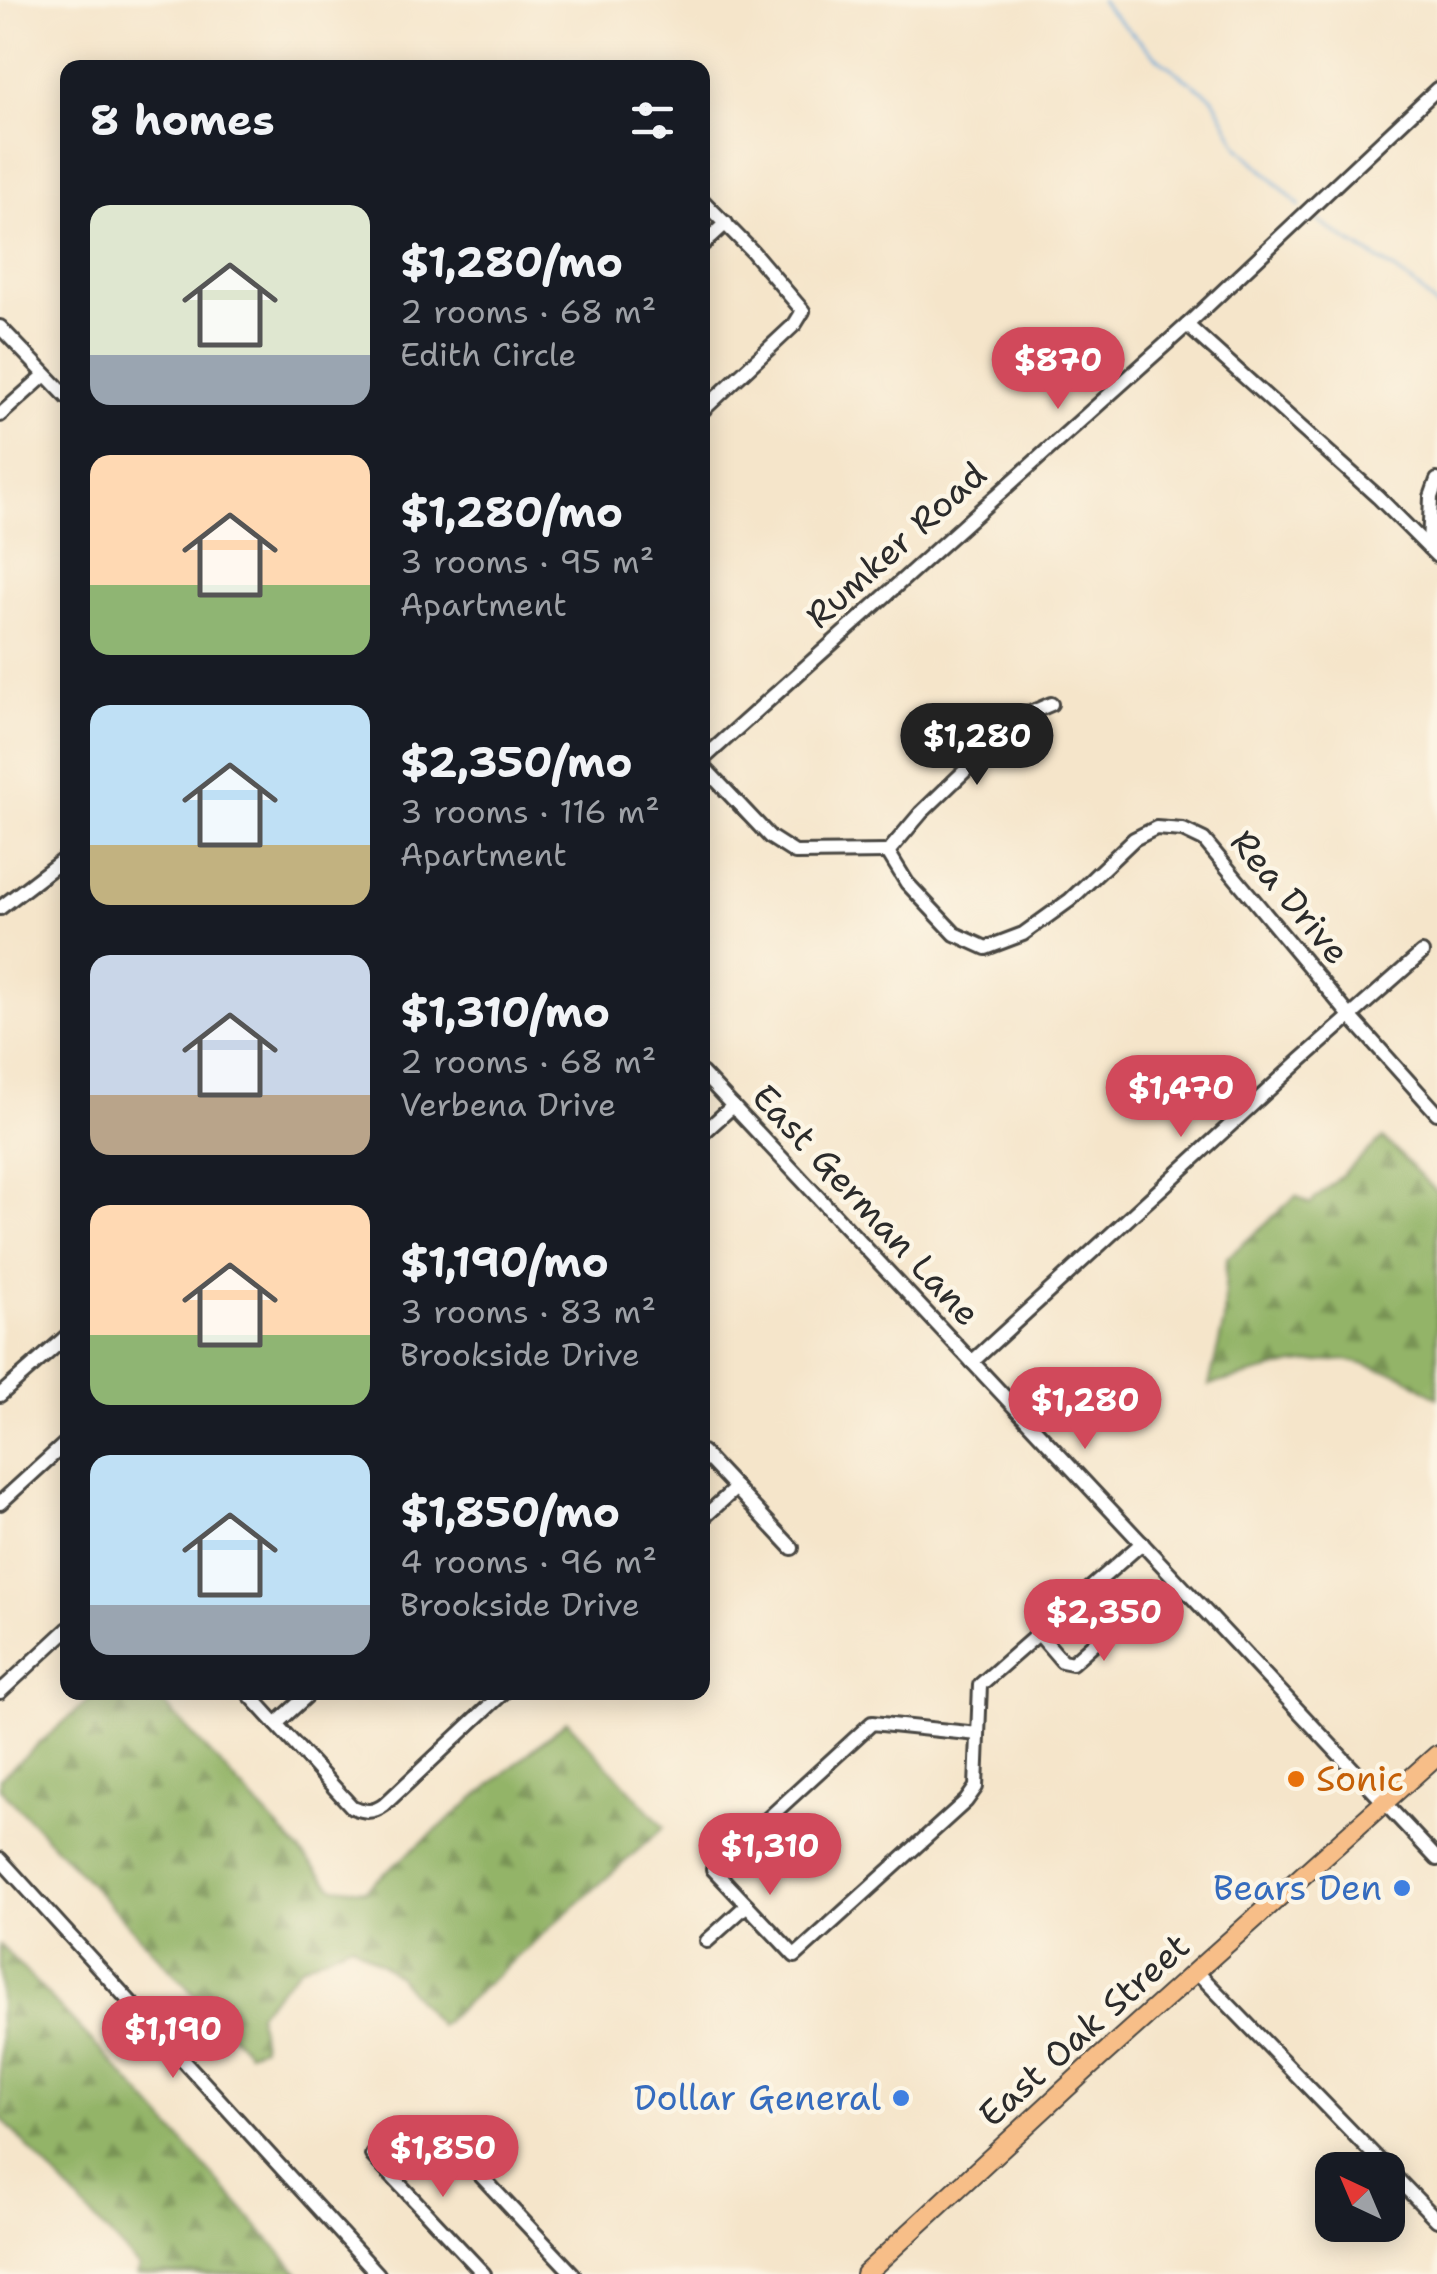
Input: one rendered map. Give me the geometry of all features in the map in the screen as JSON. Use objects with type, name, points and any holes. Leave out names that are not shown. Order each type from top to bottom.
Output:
[{"type":"highway","name":"East Oak Street","points":[[864,2274],[1437,1755]]},
{"type":"street","name":"Rumker Road","points":[[710,755],[1187,325],[1437,89]]},
{"type":"street","points":[[710,208],[803,312],[795,324],[710,403]]},
{"type":"street","points":[[710,239],[726,224]]},
{"type":"street","points":[[1187,325],[1378,497],[1433,552]]},
{"type":"street","points":[[0,327],[60,390]]},
{"type":"street","points":[[0,416],[46,375]]},
{"type":"street","points":[[1433,552],[1431,497],[1437,480]]},
{"type":"street","points":[[710,771],[770,837],[794,853],[888,852],[921,812],[1021,717],[1051,704]]},
{"type":"street","name":"Rea Drive","points":[[888,852],[907,883],[955,934],[986,948],[1023,934],[1070,900],[1134,838],[1156,828],[1183,830],[1204,840],[1350,1016],[1437,1113]]},
{"type":"street","points":[[0,908],[60,862]]},
{"type":"street","points":[[972,1362],[1422,953]]},
{"type":"street","name":"East German Lane","points":[[710,1082],[1437,1859]]},
{"type":"street","points":[[710,1127],[733,1106]]},
{"type":"street","points":[[0,1396],[60,1342]]},
{"type":"street","points":[[0,1504],[60,1448]]},
{"type":"street","points":[[710,1460],[792,1548]]},
{"type":"street","points":[[710,1512],[736,1488]]},
{"type":"street","points":[[978,1734],[872,1723],[713,1869],[795,1956],[966,1801],[976,1786],[980,1685],[1142,1543]]},
{"type":"street","points":[[1038,1633],[1062,1661],[1072,1663],[1107,1632],[1105,1621],[1082,1594]]},
{"type":"street","points":[[0,1692],[60,1636]]},
{"type":"street","points":[[254,1700],[352,1807],[363,1812],[376,1811],[384,1805],[496,1700]]},
{"type":"street","points":[[276,1724],[302,1700]]},
{"type":"street","points":[[0,1859],[378,2274]]},
{"type":"street","points":[[707,1941],[747,1904]]},
{"type":"street","points":[[1196,1971],[1437,2220]]},
{"type":"street","points":[[372,2155],[484,2274]]},
{"type":"street","points":[[467,2161],[573,2274]]},
{"type":"green space","points":[[1383,1138],[1437,1192],[1437,1398],[1403,1375],[1347,1360],[1294,1364],[1209,1385],[1224,1322],[1226,1259],[1296,1196],[1310,1204]]},
{"type":"green space","points":[[89,1700],[160,1700],[333,1887],[365,1890],[567,1721],[664,1827],[439,2026],[398,1976],[351,1943],[300,1967],[258,2013],[262,2047],[248,2052],[0,1788],[0,1778]]},
{"type":"green space","points":[[0,1945],[121,2072],[300,2274],[137,2274],[139,2267],[0,2117]]},
{"type":"waterway","points":[[1101,0],[1160,60],[1213,98],[1239,147],[1300,206]]},
{"type":"waterway","points":[[1314,217],[1408,280],[1437,308]]},
{"type":"place","name":"Sonic","points":[[1296,1779]]},
{"type":"place","name":"Bears Den","points":[[1402,1888]]},
{"type":"place","name":"Dollar General","points":[[901,2098]]}]
